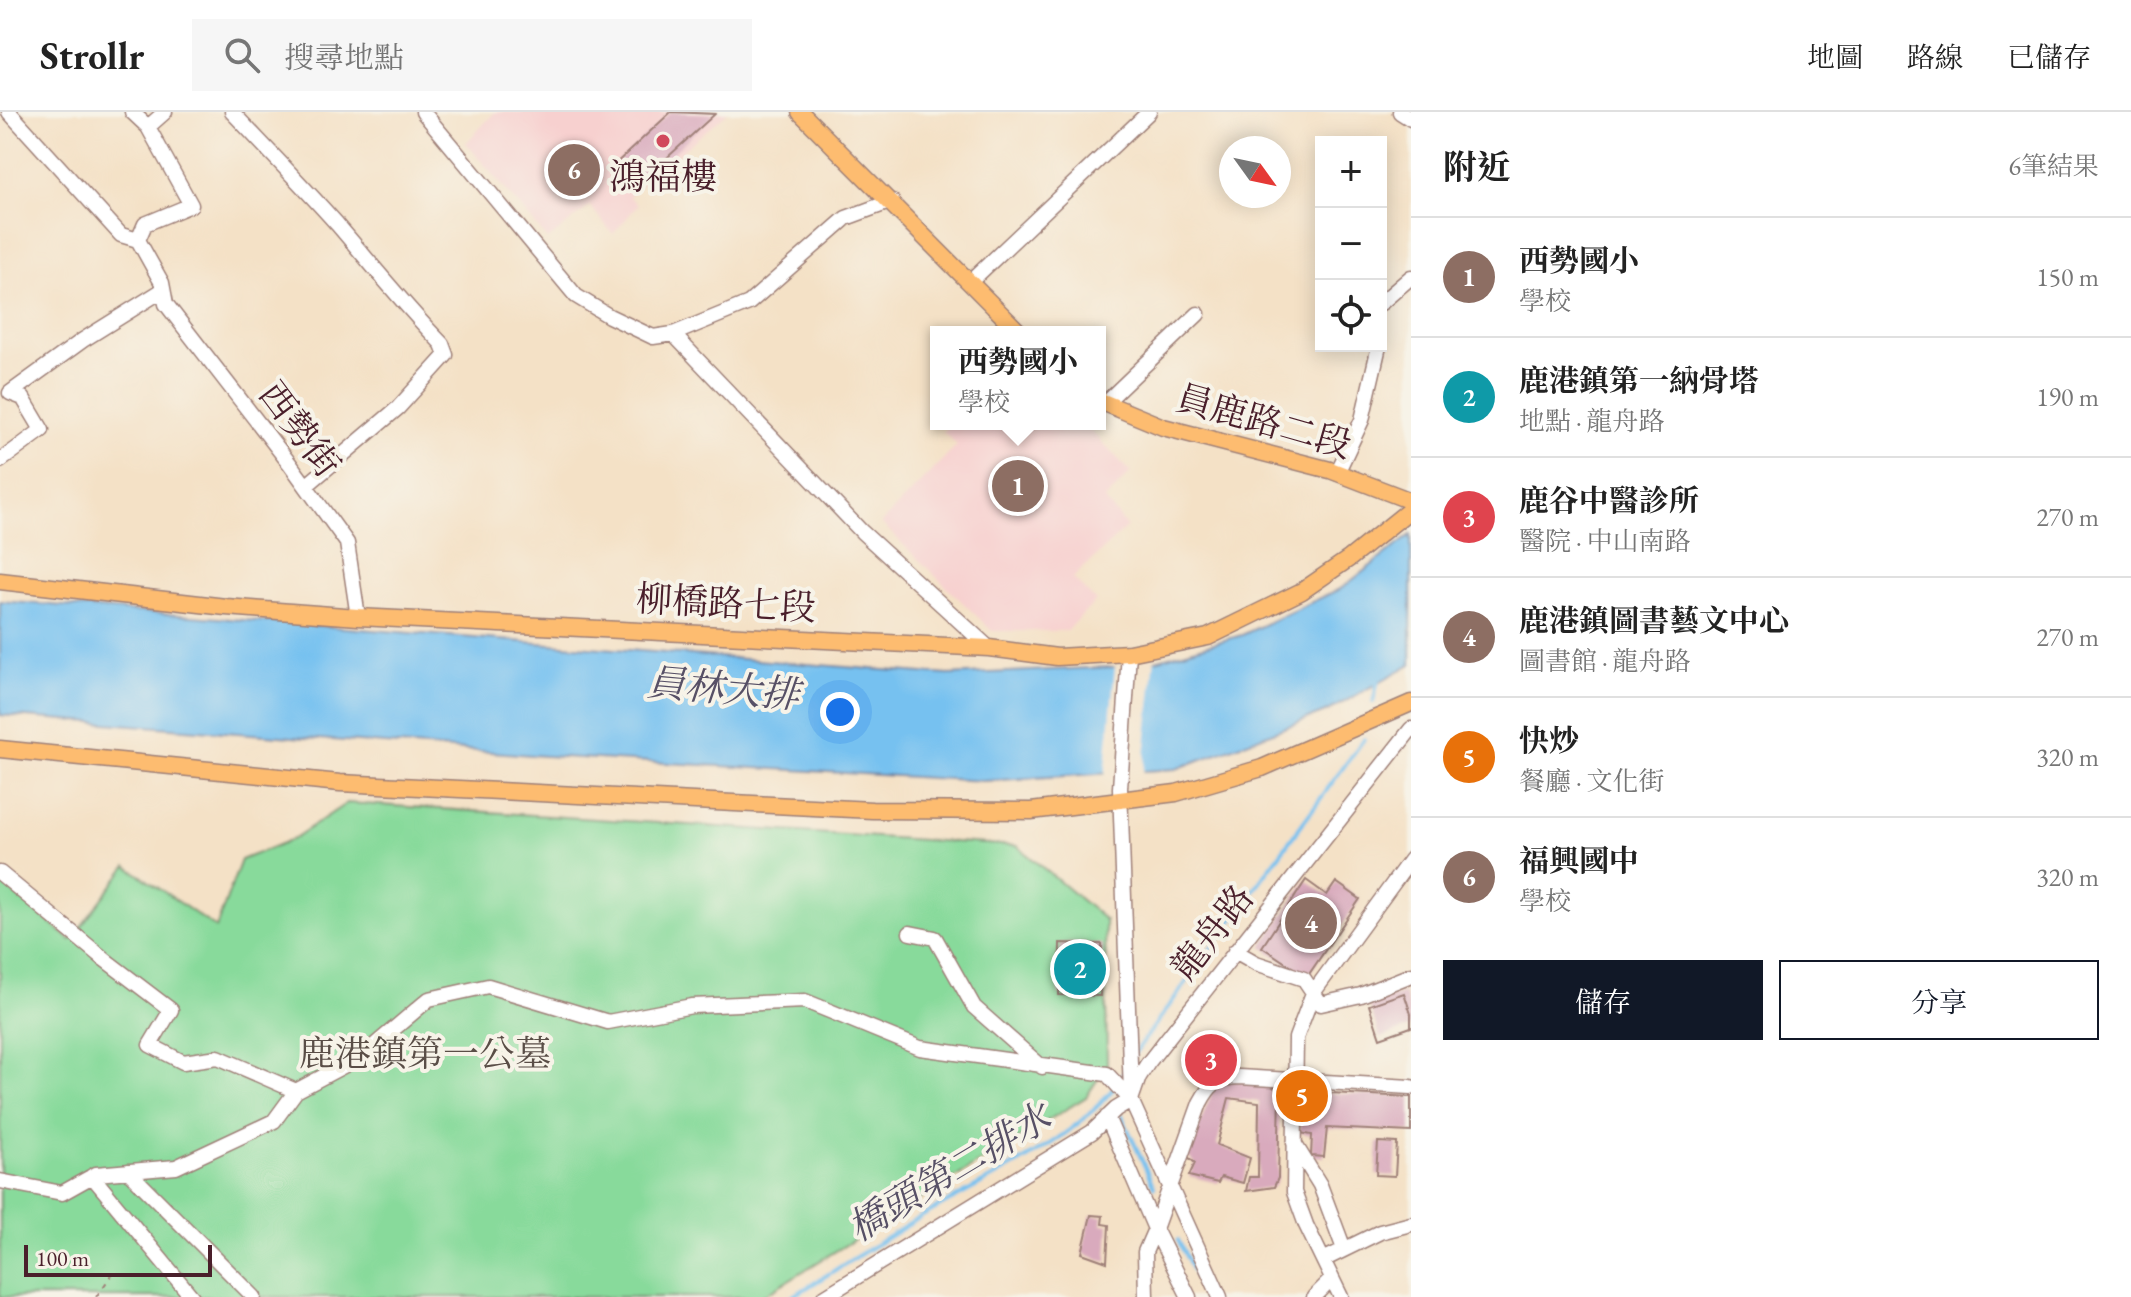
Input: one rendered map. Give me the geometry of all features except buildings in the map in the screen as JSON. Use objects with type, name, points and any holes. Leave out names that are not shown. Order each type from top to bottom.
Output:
[{"type":"main road","points":[[800,112],[1013,326]]},
{"type":"main road","name":"員鹿路二段","points":[[1106,404],[1163,427],[1337,473],[1411,501]]},
{"type":"main road","name":"柳橋路七段","points":[[0,581],[226,607],[358,617],[989,648],[1057,657],[1129,658],[1208,637],[1261,613],[1302,591],[1350,558],[1411,509]]},
{"type":"main road","points":[[0,749],[340,783],[872,810],[1031,811],[1121,794],[1176,793],[1262,768],[1411,703]]},
{"type":"street","points":[[9,112],[121,235],[138,240],[145,224],[191,205],[148,127],[132,112]]},
{"type":"street","points":[[148,127],[165,112]]},
{"type":"street","points":[[232,112],[393,288],[442,344],[446,355],[398,408],[306,486]]},
{"type":"street","points":[[423,112],[576,296],[653,337],[673,334],[749,303],[846,218],[892,201]]},
{"type":"street","points":[[970,282],[1149,112]]},
{"type":"street","points":[[1400,112],[1411,119]]},
{"type":"street","name":"西勢街","points":[[138,240],[162,283],[166,304],[347,543],[358,617]]},
{"type":"street","points":[[1387,298],[1411,277]]},
{"type":"street","points":[[5,389],[163,290]]},
{"type":"street","points":[[1106,398],[1198,314]]},
{"type":"street","points":[[673,334],[862,532],[989,648]]},
{"type":"street","points":[[1337,473],[1362,420],[1378,352]]},
{"type":"street","points":[[0,461],[42,430],[23,398],[5,389]]},
{"type":"street","points":[[824,1297],[1092,1132],[1128,1097],[1121,794],[1129,658]]},
{"type":"street","name":"龍舟路","points":[[1128,1097],[1148,1063],[1411,729]]},
{"type":"street","points":[[1341,1297],[1306,1225],[1294,1192],[1296,1038],[1313,993],[1411,859]]},
{"type":"street","points":[[0,873],[171,1010],[150,1045],[183,1062],[218,1057],[296,1091]]},
{"type":"street","points":[[910,933],[935,938],[974,1007],[1042,1067]]},
{"type":"street","points":[[1235,951],[1256,963],[1304,979],[1321,1004],[1361,995],[1411,975]]},
{"type":"street","points":[[0,1181],[62,1193],[92,1176],[176,1167],[274,1121],[296,1091],[362,1056],[429,999],[488,986],[608,1022],[692,1006],[805,1001],[920,1048],[1107,1074],[1128,1097],[1220,1297]]},
{"type":"street","points":[[1146,1297],[1145,1252],[1208,1087],[1221,1078],[1294,1078],[1411,1087]]},
{"type":"street","points":[[1107,1117],[1155,1229],[1189,1297]]},
{"type":"street","points":[[1294,1143],[1320,1185],[1344,1249]]},
{"type":"street","points":[[128,1171],[254,1297]]},
{"type":"street","points":[[92,1176],[192,1297]]},
{"type":"street","points":[[1323,1260],[1380,1232],[1411,1224]]},
{"type":"street","points":[[1314,1297],[1332,1279]]},
{"type":"path","points":[[96,1297],[113,1273]]},
{"type":"shaded area","points":[[495,112],[728,112],[629,196],[638,205],[613,234],[590,206],[548,240],[466,143]]},
{"type":"shaded area","points":[[1090,430],[1131,472],[1105,500],[1127,527],[1073,578],[1096,601],[1067,631],[992,631],[881,523],[957,445],[943,431]]},
{"type":"green space","name":"鹿港鎮第一公墓","points":[[347,803],[1017,846],[1105,920],[1107,1065],[1086,1097],[761,1297],[0,1297],[0,882],[71,940],[127,866],[216,928],[241,860],[293,839]]},
{"type":"water","name":"員林大排","points":[[1411,535],[1411,664],[1328,711],[1176,769],[984,781],[545,756],[0,715],[0,601],[948,675],[1135,666],[1242,635],[1342,588]]},
{"type":"pier","points":[[1155,657],[1143,775],[1105,778],[1115,666]]},
{"type":"waterway","points":[[1373,702],[1378,680]]},
{"type":"waterway","points":[[1134,1054],[1364,739]]},
{"type":"waterway","name":"橋頭第二排水","points":[[792,1297],[1062,1135],[1110,1093],[1126,1069]]},
{"type":"waterway","points":[[1122,1116],[1154,1187]]},
{"type":"waterway","points":[[1178,1240],[1206,1297]]},
{"type":"place","name":"鴻福樓","points":[[663,141]]},
{"type":"place","name":"福興國中","points":[[574,170]]},
{"type":"place","name":"西勢國小","points":[[1018,486]]},
{"type":"place","name":"鹿港鎮圖書藝文中心","points":[[1311,923]]},
{"type":"place","name":"鹿港鎮第一納骨塔","points":[[1080,969]]},
{"type":"place","name":"鹿谷中醫診所","points":[[1211,1060]]},
{"type":"place","name":"快炒","points":[[1302,1096]]}]
